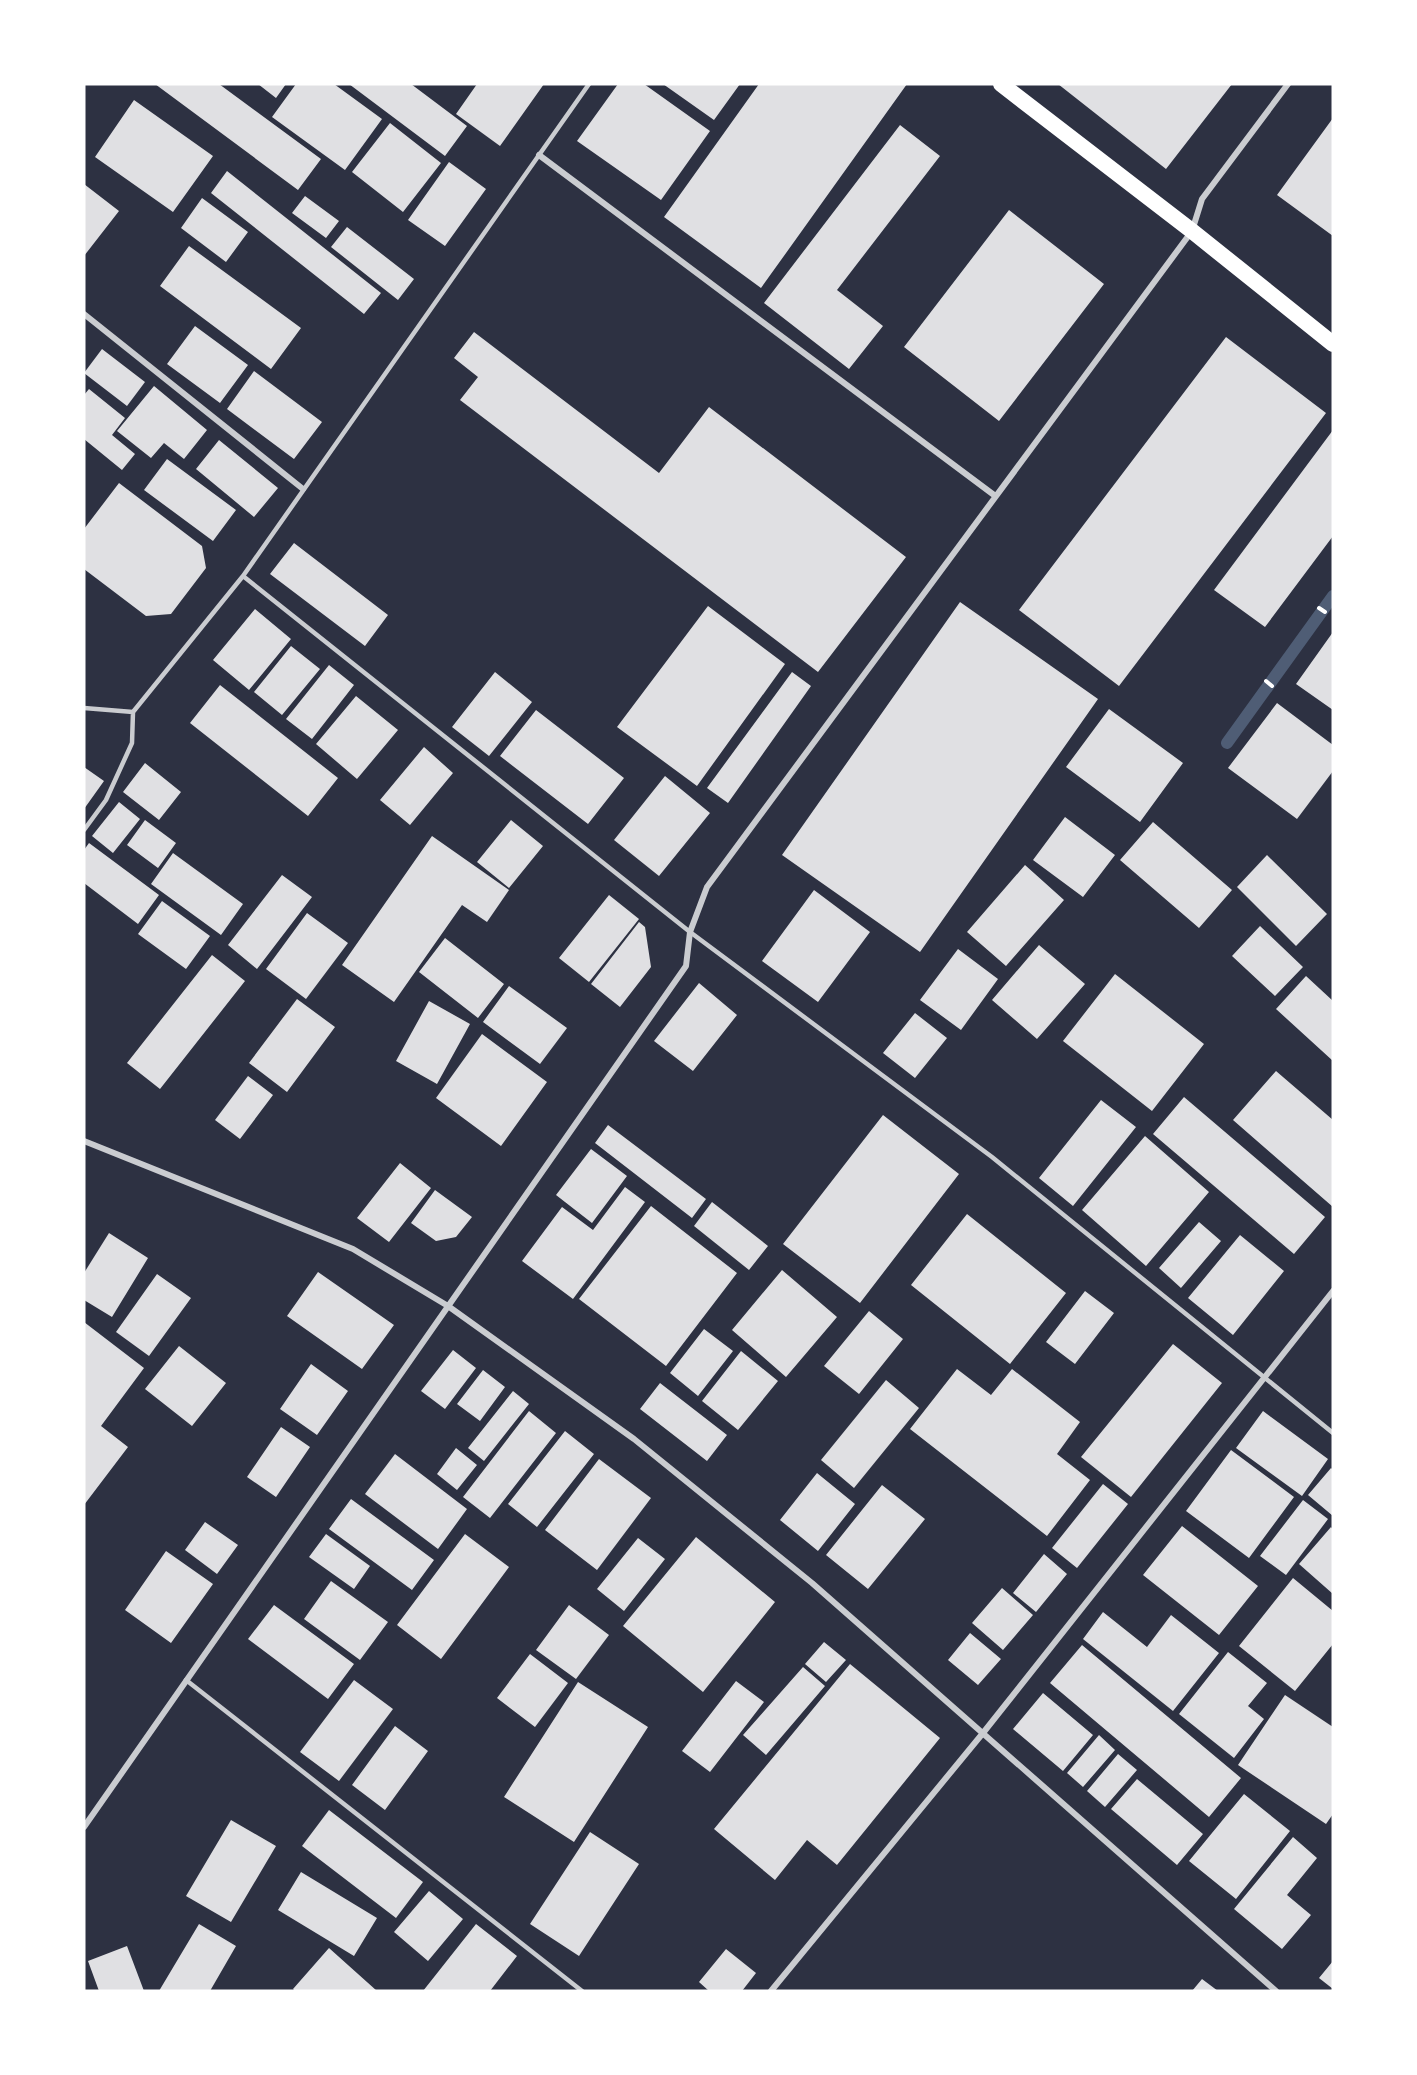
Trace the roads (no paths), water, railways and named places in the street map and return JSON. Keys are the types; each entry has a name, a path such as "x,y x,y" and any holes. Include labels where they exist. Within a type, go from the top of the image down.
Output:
{"highway":[{"path":"1000,84 1192,231 1333,344"}],"street":[{"path":"84,1827 686,966 690,932 706,887 994,495 1192,231 1202,199 1288,84"},
{"path":"539,155 994,495"},
{"path":"84,314 303,489"},
{"path":"84,1141 353,1249 448,1306 634,1439 812,1583 1276,1991"},
{"path":"771,1991 983,1733 1333,1291"}],"lane":[{"path":"84,830 106,800 132,743 134,712 243,576 589,84"},
{"path":"243,576 690,932 992,1157 1333,1433"},
{"path":"84,708 134,712"},
{"path":"186,1680 582,1991"}],"waterway":[{"path":"1227,743 1333,596"}]}
